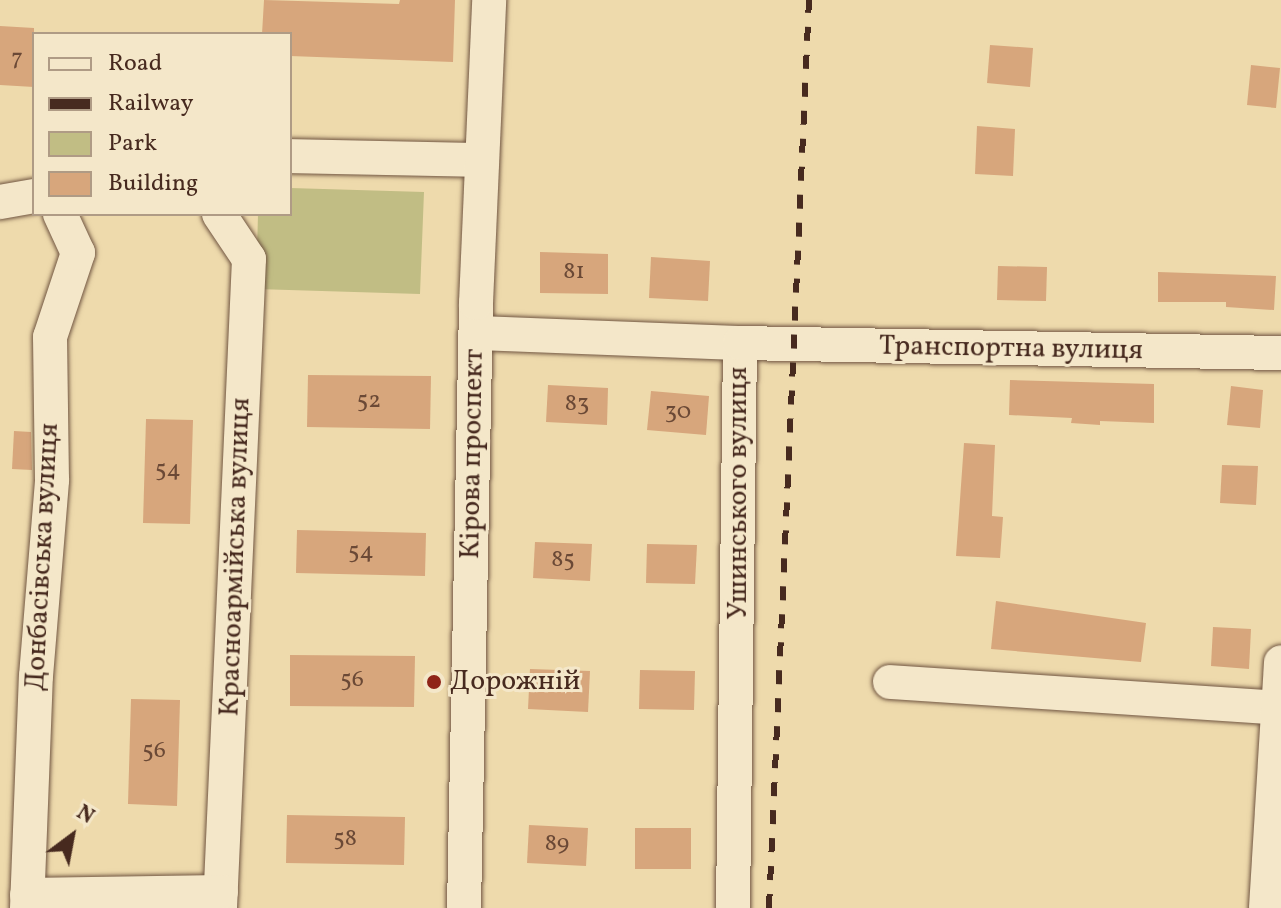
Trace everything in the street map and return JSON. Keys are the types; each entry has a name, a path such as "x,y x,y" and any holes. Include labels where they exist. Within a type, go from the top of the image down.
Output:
{"street":[{"name":"Кірова проспект","path":"464,908 476,333 489,0"},
{"path":"292,156 482,160"},
{"path":"0,202 32,196"},
{"name":"Донбасівська вулиця","path":"27,901 36,676 52,480 50,337 78,253 61,216"},
{"name":"Красноармійська вулиця","path":"220,216 249,259 220,900"},
{"name":"Ушинського вулиця","path":"476,333 740,343 733,908"},
{"name":"Транспортна вулиця","path":"740,343 1281,353"},
{"path":"1266,908 1281,662"},
{"path":"890,682 1278,708"},
{"path":"27,901 220,900"}],"green space":[{"path":"292,188 424,192 420,294 256,289 258,216 292,216"}],"building":[{"path":"264,0 399,4 400,0 455,0 453,62 292,56 292,32 262,32"},
{"path":"0,26 34,28 32,87 0,85"},
{"path":"990,45 1033,48 1030,87 987,83"},
{"path":"1251,65 1280,68 1276,108 1247,105"},
{"path":"977,126 1015,129 1013,176 975,174"},
{"path":"540,252 608,254 608,294 540,293"},
{"path":"651,257 710,261 708,301 649,298"},
{"path":"998,266 1047,267 1046,301 997,300"},
{"path":"1158,272 1276,276 1274,310 1226,307 1226,302 1158,302"},
{"path":"308,375 431,376 430,429 307,427"},
{"path":"1010,380 1154,384 1154,423 1100,421 1100,425 1071,423 1072,418 1009,415"},
{"path":"548,385 608,388 607,425 546,422"},
{"path":"1231,386 1263,390 1260,428 1227,425"},
{"path":"651,391 709,396 706,435 647,430"},
{"path":"146,419 193,420 190,524 143,523"},
{"path":"14,431 31,432 32,470 12,469"},
{"path":"964,443 995,445 992,516 1003,517 1000,558 956,556"},
{"path":"1222,465 1258,466 1256,505 1220,503"},
{"path":"297,530 426,533 425,576 296,573"},
{"path":"535,542 592,544 590,581 533,578"},
{"path":"647,544 697,545 695,584 646,583"},
{"path":"996,601 1146,623 1141,662 991,649"},
{"path":"1213,627 1251,629 1249,669 1211,666"},
{"path":"290,655 415,656 414,707 290,706"},
{"path":"530,669 590,671 588,712 528,709"},
{"path":"640,670 695,671 694,710 639,709"},
{"path":"131,699 180,700 177,806 128,804"},
{"path":"287,815 405,817 404,865 286,863"},
{"path":"529,825 588,828 586,866 527,863"},
{"path":"635,828 691,828 691,869 635,869"}],"railway":[{"path":"769,908 809,0"}],"place":[{"name":"Дорожній","path":"434,682"}]}
